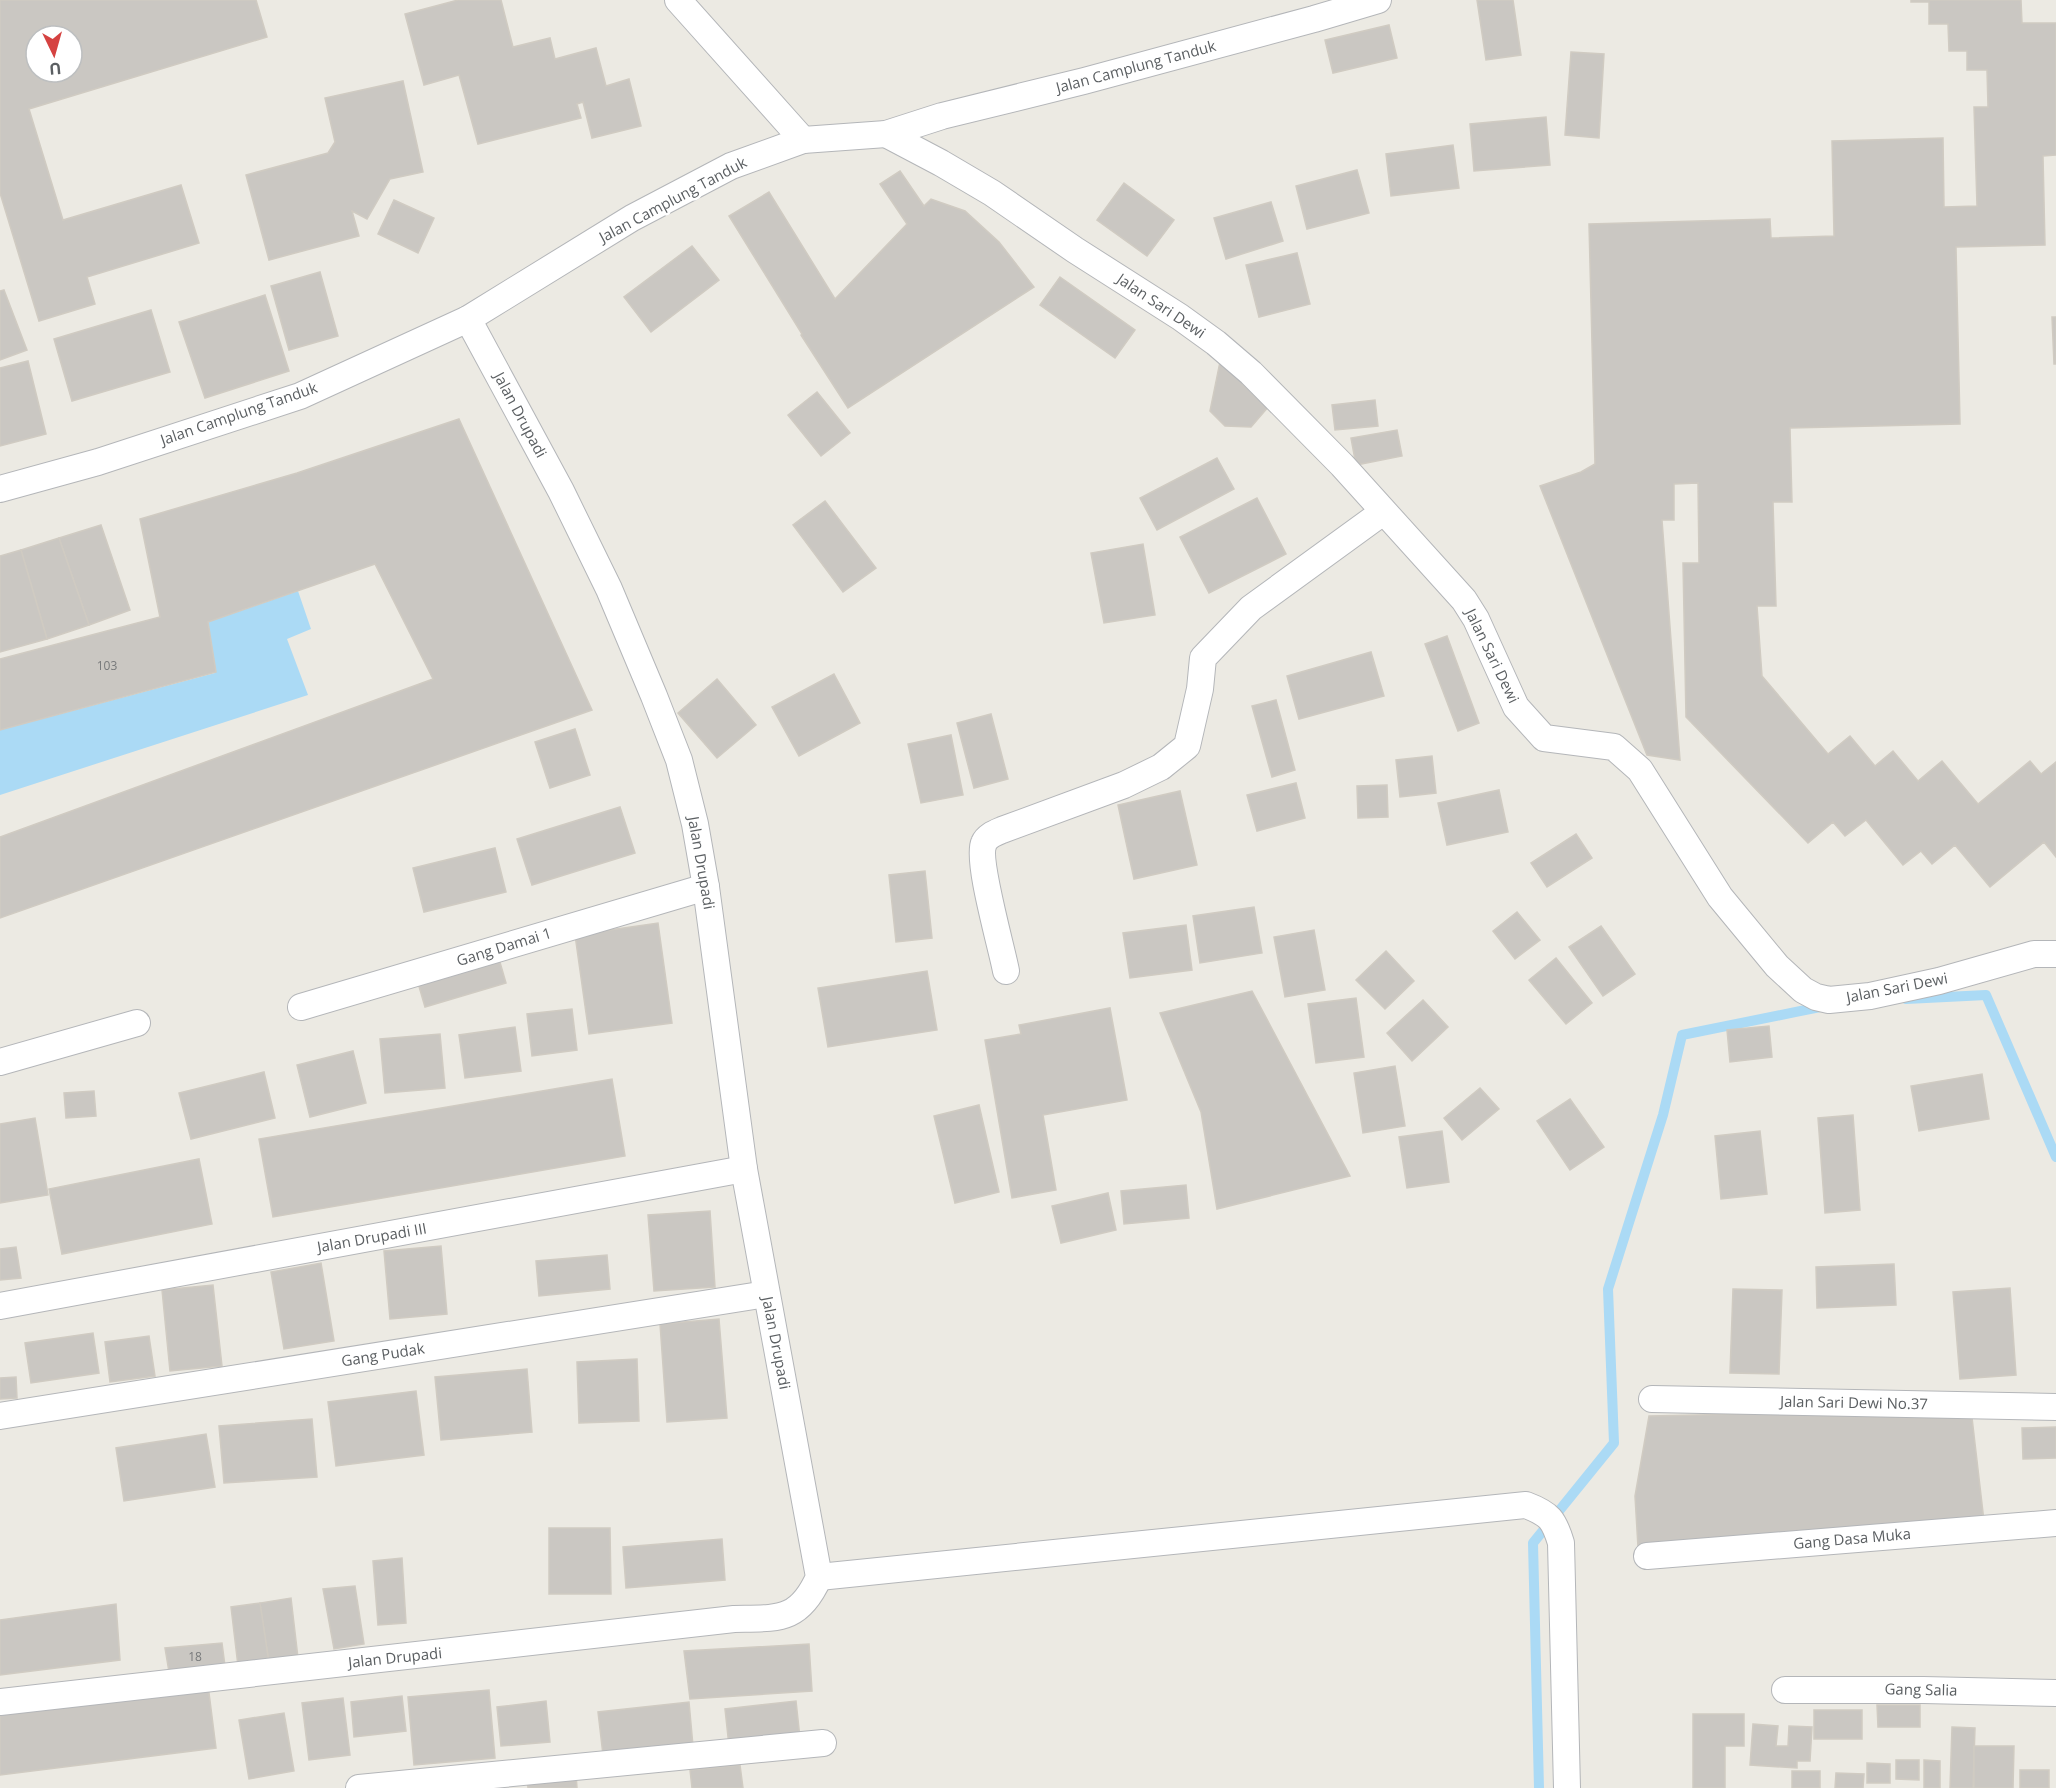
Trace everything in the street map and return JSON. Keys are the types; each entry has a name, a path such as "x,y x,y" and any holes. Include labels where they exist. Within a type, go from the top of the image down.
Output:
{"street":[{"path":"678,0 803,140"},
{"name":"Jalan Camplung Tanduk","path":"0,489 98,462 300,396 468,319 632,218 731,166 803,140 886,134 942,116 1095,78 1378,0"},
{"name":"Jalan Sari Dewi","path":"886,134 992,193 1180,317 1216,343 1251,373 1342,465 1464,600 1476,619 1516,707 1544,738 1614,747 1640,770 1720,897 1777,966 1803,990 1816,998 1829,1000 1870,996 1939,981 2034,954 2056,954"},
{"name":"Jalan Drupadi","path":"0,1702 722,1621 770,1618 798,1609 808,1599 819,1577 744,1169 706,887 695,824 679,760 609,590 561,491 468,319"},
{"path":"1006,970 984,873 982,846 985,841 1002,830 1125,785 1161,767 1187,746 1200,689 1203,658 1251,608 1383,512"},
{"name":"Gang Damai 1","path":"301,1007 706,887"},
{"path":"0,1062 137,1023"},
{"name":"Jalan Drupadi III","path":"0,1306 744,1169"},
{"name":"Gang Pudak","path":"0,1416 766,1294"},
{"name":"Jalan Sari Dewi No.37","path":"1652,1399 2056,1407"},
{"path":"819,1577 1527,1505 1548,1515 1555,1525 1561,1543 1567,1788"},
{"name":"Gang Dasa Muka","path":"1647,1556 2056,1523"},
{"name":"Gang Salia","path":"1785,1690 2056,1693"},
{"path":"359,1788 823,1743"}],"water":[{"path":"298,591 311,629 287,639 308,695 0,795 0,730 215,673 208,622"}],"building":[{"path":"0,0 256,0 267,37 29,109 63,220 181,185 199,243 87,277 95,304 39,321 0,193"},
{"path":"458,0 501,0 513,47 550,38 555,59 596,48 606,86 629,79 641,126 592,138 583,102 577,104 581,118 478,144 459,75 424,85 405,14"},
{"path":"1477,0 1513,0 1521,55 1486,60"},
{"path":"1911,0 2021,0 2022,23 2056,23 2056,155 2043,156 2045,245 1956,247 1960,424 1790,428 1792,502 1773,502 1776,606 1757,606 1762,676 1828,754 1850,736 1875,766 1893,751 1918,781 1942,761 1978,804 2030,761 2041,774 2056,762 2056,857 2044,842 1990,887 1955,845 1932,864 1921,851 1903,865 1866,820 1845,836 1833,822 1808,843 1686,717 1683,563 1699,563 1698,483 1674,484 1674,520 1662,520 1680,760 1647,755 1540,486 1581,472 1595,464 1589,224 1770,219 1771,238 1834,236 1832,141 1943,138 1944,207 1977,206 1974,107 1988,107 1987,70 1967,70 1967,51 1949,51 1948,24 1929,24 1929,2 1911,2"},
{"path":"1389,25 1397,58 1333,73 1325,40"},
{"path":"1571,52 1604,54 1599,138 1565,135"},
{"path":"403,81 423,172 390,179 367,219 352,211 359,236 269,260 246,175 328,153 335,142 325,98"},
{"path":"1546,117 1550,165 1474,171 1470,124"},
{"path":"1453,145 1459,188 1391,196 1386,154"},
{"path":"1357,170 1369,213 1307,229 1296,186"},
{"path":"900,171 924,206 931,199 965,211 999,242 1034,287 848,408 729,216 769,192 835,299 907,224 880,184"},
{"path":"1124,183 1174,220 1147,256 1097,220"},
{"path":"394,200 434,218 418,253 378,234"},
{"path":"1271,202 1283,241 1226,259 1214,218"},
{"path":"692,246 719,280 651,332 624,297"},
{"path":"1297,253 1310,304 1259,317 1246,265"},
{"path":"320,272 338,336 289,350 271,286"},
{"path":"1060,277 1135,330 1115,358 1040,305"},
{"path":"4,290 27,350 0,360 0,291"},
{"path":"265,295 289,371 205,398 179,322"},
{"path":"151,310 170,372 72,401 54,339"},
{"path":"2052,317 2056,317 2056,364 2054,364"},
{"path":"1221,357 1269,406 1251,427 1225,426 1210,411"},
{"path":"28,361 46,434 0,446 0,368"},
{"path":"817,392 850,433 821,456 788,415"},
{"path":"1375,400 1378,426 1335,430 1332,405"},
{"path":"459,419 592,710 0,918 0,837 433,679 375,564 208,622 216,672 0,730 0,659 160,617 140,519 297,473"},
{"path":"1397,430 1402,456 1356,465 1351,438"},
{"path":"1217,458 1234,489 1157,530 1140,498"},
{"path":"1257,498 1286,554 1209,593 1180,537"},
{"path":"825,501 876,568 843,592 793,525"},
{"path":"101,525 130,610 89,625 59,538"},
{"path":"59,538 89,625 47,639 21,550"},
{"path":"1143,544 1155,615 1104,623 1091,553"},
{"path":"21,550 47,639 0,652 0,556"},
{"path":"1447,636 1479,723 1458,731 1425,644"},
{"path":"1371,652 1384,696 1299,719 1287,676"},
{"path":"834,674 860,723 799,756 772,707"},
{"path":"717,679 756,725 717,758 678,713"},
{"path":"1276,700 1295,770 1272,777 1252,706"},
{"path":"991,714 1008,779 974,788 957,723"},
{"path":"575,729 590,775 550,788 535,742"},
{"path":"951,735 963,795 921,803 908,744"},
{"path":"1432,756 1436,793 1400,797 1396,760"},
{"path":"1296,783 1305,818 1257,831 1247,795"},
{"path":"1387,785 1388,817 1358,818 1357,786"},
{"path":"1499,790 1508,832 1447,845 1438,803"},
{"path":"1180,791 1197,865 1134,879 1118,805"},
{"path":"620,807 635,853 532,885 517,839"},
{"path":"1576,834 1592,858 1547,887 1531,863"},
{"path":"495,848 506,892 424,912 413,868"},
{"path":"925,871 932,938 896,942 889,875"},
{"path":"1254,907 1262,953 1200,963 1193,916"},
{"path":"1517,912 1540,940 1515,959 1493,931"},
{"path":"658,923 672,1023 589,1034 575,935"},
{"path":"1186,925 1192,970 1130,978 1123,933"},
{"path":"1601,926 1635,974 1603,996 1569,947"},
{"path":"1314,930 1325,990 1285,997 1274,937"},
{"path":"1386,951 1414,981 1385,1009 1356,980"},
{"path":"497,952 506,983 425,1007 416,976"},
{"path":"1556,958 1592,1003 1566,1024 1529,980"},
{"path":"927,971 937,1030 828,1047 818,988"},
{"path":"1252,991 1350,1176 1217,1209 1201,1112 1160,1013"},
{"path":"1356,998 1364,1057 1316,1063 1308,1004"},
{"path":"1423,1000 1448,1027 1412,1061 1387,1033"},
{"path":"1110,1008 1127,1100 1043,1115 1056,1190 1012,1198 985,1040 1021,1034 1019,1025"},
{"path":"572,1009 577,1050 532,1056 527,1014"},
{"path":"1769,1026 1772,1057 1730,1062 1727,1030"},
{"path":"515,1027 521,1071 465,1078 459,1035"},
{"path":"440,1034 445,1088 385,1093 380,1039"},
{"path":"353,1051 366,1103 310,1117 297,1065"},
{"path":"1395,1066 1405,1126 1363,1133 1354,1073"},
{"path":"264,1072 275,1118 191,1139 179,1093"},
{"path":"1982,1074 1989,1119 1919,1131 1911,1086"},
{"path":"612,1079 625,1156 273,1217 259,1139"},
{"path":"1480,1088 1499,1109 1462,1140 1444,1118"},
{"path":"94,1091 96,1116 66,1118 64,1093"},
{"path":"1570,1099 1604,1147 1570,1170 1537,1121"},
{"path":"979,1105 999,1192 955,1203 934,1116"},
{"path":"1853,1115 1860,1210 1825,1213 1818,1118"},
{"path":"35,1118 48,1195 0,1203 0,1124"},
{"path":"1442,1131 1449,1182 1407,1188 1399,1137"},
{"path":"1760,1131 1767,1194 1721,1199 1715,1136"},
{"path":"199,1159 212,1224 62,1254 49,1189"},
{"path":"1186,1185 1189,1218 1124,1224 1121,1191"},
{"path":"1108,1193 1116,1230 1061,1243 1052,1206"},
{"path":"710,1211 715,1287 654,1291 648,1215"},
{"path":"441,1246 447,1314 390,1319 384,1251"},
{"path":"16,1247 21,1278 0,1280 0,1249"},
{"path":"607,1255 610,1289 539,1296 536,1261"},
{"path":"321,1263 334,1341 284,1349 271,1272"},
{"path":"1894,1264 1896,1305 1817,1308 1816,1267"},
{"path":"213,1285 222,1366 170,1371 162,1290"},
{"path":"2010,1288 2016,1375 1960,1379 1953,1292"},
{"path":"1733,1289 1782,1290 1779,1374 1730,1373"},
{"path":"719,1319 727,1418 667,1422 660,1324"},
{"path":"93,1333 99,1373 31,1383 25,1343"},
{"path":"149,1336 155,1376 110,1382 105,1342"},
{"path":"637,1359 639,1421 579,1423 577,1362"},
{"path":"527,1369 532,1432 441,1440 435,1377"},
{"path":"16,1377 17,1398 0,1399 0,1378"},
{"path":"416,1391 424,1455 336,1466 328,1402"},
{"path":"1971,1409 1984,1521 1638,1547 1635,1496 1649,1416"},
{"path":"312,1419 317,1477 224,1483 219,1426"},
{"path":"2056,1427 2056,1458 2023,1459 2022,1428"},
{"path":"206,1434 215,1487 124,1501 116,1448"},
{"path":"549,1528 610,1528 611,1594 549,1594"},
{"path":"722,1539 725,1580 626,1588 623,1547"},
{"path":"402,1558 406,1623 378,1625 373,1561"},
{"path":"355,1586 364,1644 334,1649 323,1589"},
{"path":"291,1598 298,1658 269,1663 260,1603"},
{"path":"260,1603 269,1663 238,1666 231,1607"},
{"path":"116,1604 120,1660 0,1675 0,1620"},
{"path":"222,1643 225,1666 169,1672 165,1648"},
{"path":"809,1644 812,1691 690,1699 684,1651"},
{"path":"208,1685 216,1748 0,1775 0,1710"},
{"path":"489,1690 495,1758 414,1765 408,1697"},
{"path":"402,1696 406,1731 354,1737 351,1702"},
{"path":"343,1698 350,1755 309,1760 302,1703"},
{"path":"546,1701 550,1742 501,1746 497,1707"},
{"path":"796,1701 800,1738 729,1746 725,1709"},
{"path":"689,1702 693,1746 603,1755 598,1712"},
{"path":"1877,1705 1920,1705 1920,1727 1878,1727"},
{"path":"1814,1710 1862,1710 1862,1739 1814,1739"},
{"path":"284,1713 294,1771 249,1779 239,1720"},
{"path":"1693,1714 1744,1714 1744,1746 1725,1746 1725,1788 1693,1788"},
{"path":"1753,1724 1778,1726 1776,1746 1788,1746 1789,1726 1812,1727 1810,1761 1797,1761 1797,1768 1750,1765"},
{"path":"1952,1727 1975,1728 1973,1788 1950,1788"},
{"path":"1974,1746 2014,1746 2013,1788 1974,1788"},
{"path":"1896,1760 1919,1760 1919,1780 1896,1779"},
{"path":"1924,1760 1940,1761 1940,1788 1924,1788"},
{"path":"1867,1763 1890,1764 1890,1783 1867,1783"},
{"path":"740,1765 743,1788 692,1788 690,1770"},
{"path":"2020,1770 2049,1770 2049,1788 2020,1788"},
{"path":"1792,1771 1820,1771 1820,1788 1792,1788"},
{"path":"1836,1773 1864,1774 1863,1788 1835,1788"},
{"path":"576,1774 577,1788 528,1788 527,1778"}],"waterway":[{"path":"1906,999 1986,995 2056,1157"},
{"path":"1539,1788 1533,1543 1614,1443 1608,1289 1663,1115 1682,1035 1825,1006"}]}
